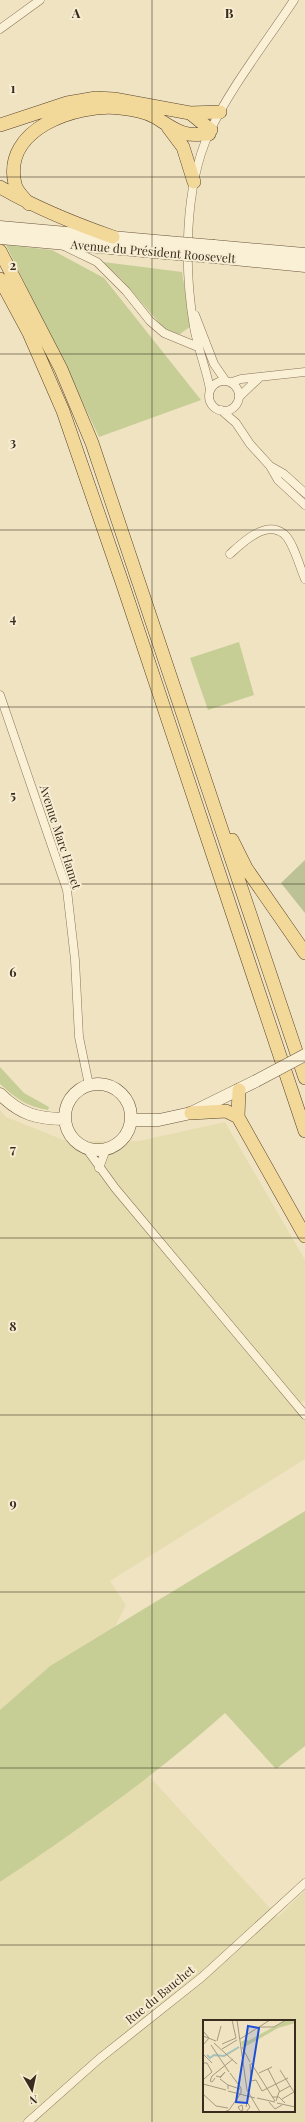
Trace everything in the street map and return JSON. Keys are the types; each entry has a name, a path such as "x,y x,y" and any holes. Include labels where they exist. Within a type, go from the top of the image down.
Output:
{"main road":[{"path":"0,125 67,103 96,98 114,99 190,113 220,112"},
{"path":"29,204 15,186 13,165 24,142 34,131 56,118 89,108 118,108 142,112 186,134 210,132"},
{"path":"190,113 210,132"},
{"path":"162,122 172,130 183,147 194,182"},
{"path":"0,187 29,204 66,221 112,237"},
{"name":"Avenue du Président Roosevelt","path":"0,227 57,243 167,247 214,252 305,266"},
{"name":"Avenue du Président Roosevelt","path":"0,238 28,235 112,237 167,247"},
{"path":"0,251 61,369 92,443 305,1078"},
{"name":"Avenue du Président Roosevelt","path":"214,252 305,254"},
{"path":"0,279 29,333 63,411 123,585 305,1131"},
{"path":"216,812 246,868 305,952"},
{"path":"191,1113 239,1090 305,1055"},
{"path":"100,1084 110,1086 119,1092 126,1100 130,1110 131,1120 123,1138 115,1145 106,1149 86,1148 72,1136 65,1119 69,1102 77,1092 89,1085 100,1084"},
{"path":"239,1090 238,1117 305,1236"},
{"path":"0,1094 22,1112 42,1119 65,1119"},
{"path":"131,1120 159,1120 191,1113 226,1111 238,1117"}],"street":[{"path":"0,29 40,0"},
{"path":"294,0 220,112 210,132 194,182 187,258 198,347 210,389 209,400 236,423 250,444 270,466 278,480 305,505"},
{"path":"57,243 97,262 126,291 150,321 164,333 198,347"},
{"path":"192,307 214,364 228,381 238,389 236,423"},
{"path":"210,389 216,382 305,372"},
{"path":"221,410 231,409 259,378"},
{"path":"270,466 284,474 305,493"},
{"path":"230,554 251,536 260,532 277,530 285,534 305,579"},
{"name":"Avenue Marc Hamet","path":"0,695 67,890 75,960 79,1037 89,1085"},
{"path":"86,1148 99,1168 305,1415"},
{"path":"99,1168 106,1149"},
{"name":"Rue du Bauchet","path":"28,2122 99,2059 202,1977 305,1883"}],"shaded area":[{"path":"0,1110 6,1117 66,1141 139,1141 225,1122 305,1260 305,1400 295,1407 305,1421 305,1459 110,1581 126,1605 114,1629 50,1666 0,1710"},
{"path":"149,1776 278,1917 305,1890 305,2122 0,2122 0,1882 96,1816"}],"green space":[{"path":"6,245 52,250 104,278 201,400 99,437"},
{"path":"103,262 182,272 191,326 180,334 168,333 122,280"},
{"path":"239,642 254,695 208,710 190,658"},
{"path":"305,860 305,913 281,883"},
{"path":"0,1067 24,1093 49,1107 48,1110 28,1104 17,1098 0,1084"},
{"path":"305,1511 305,1746 276,1769 225,1713 171,1759 116,1802 0,1882 0,1710 50,1666"}]}
